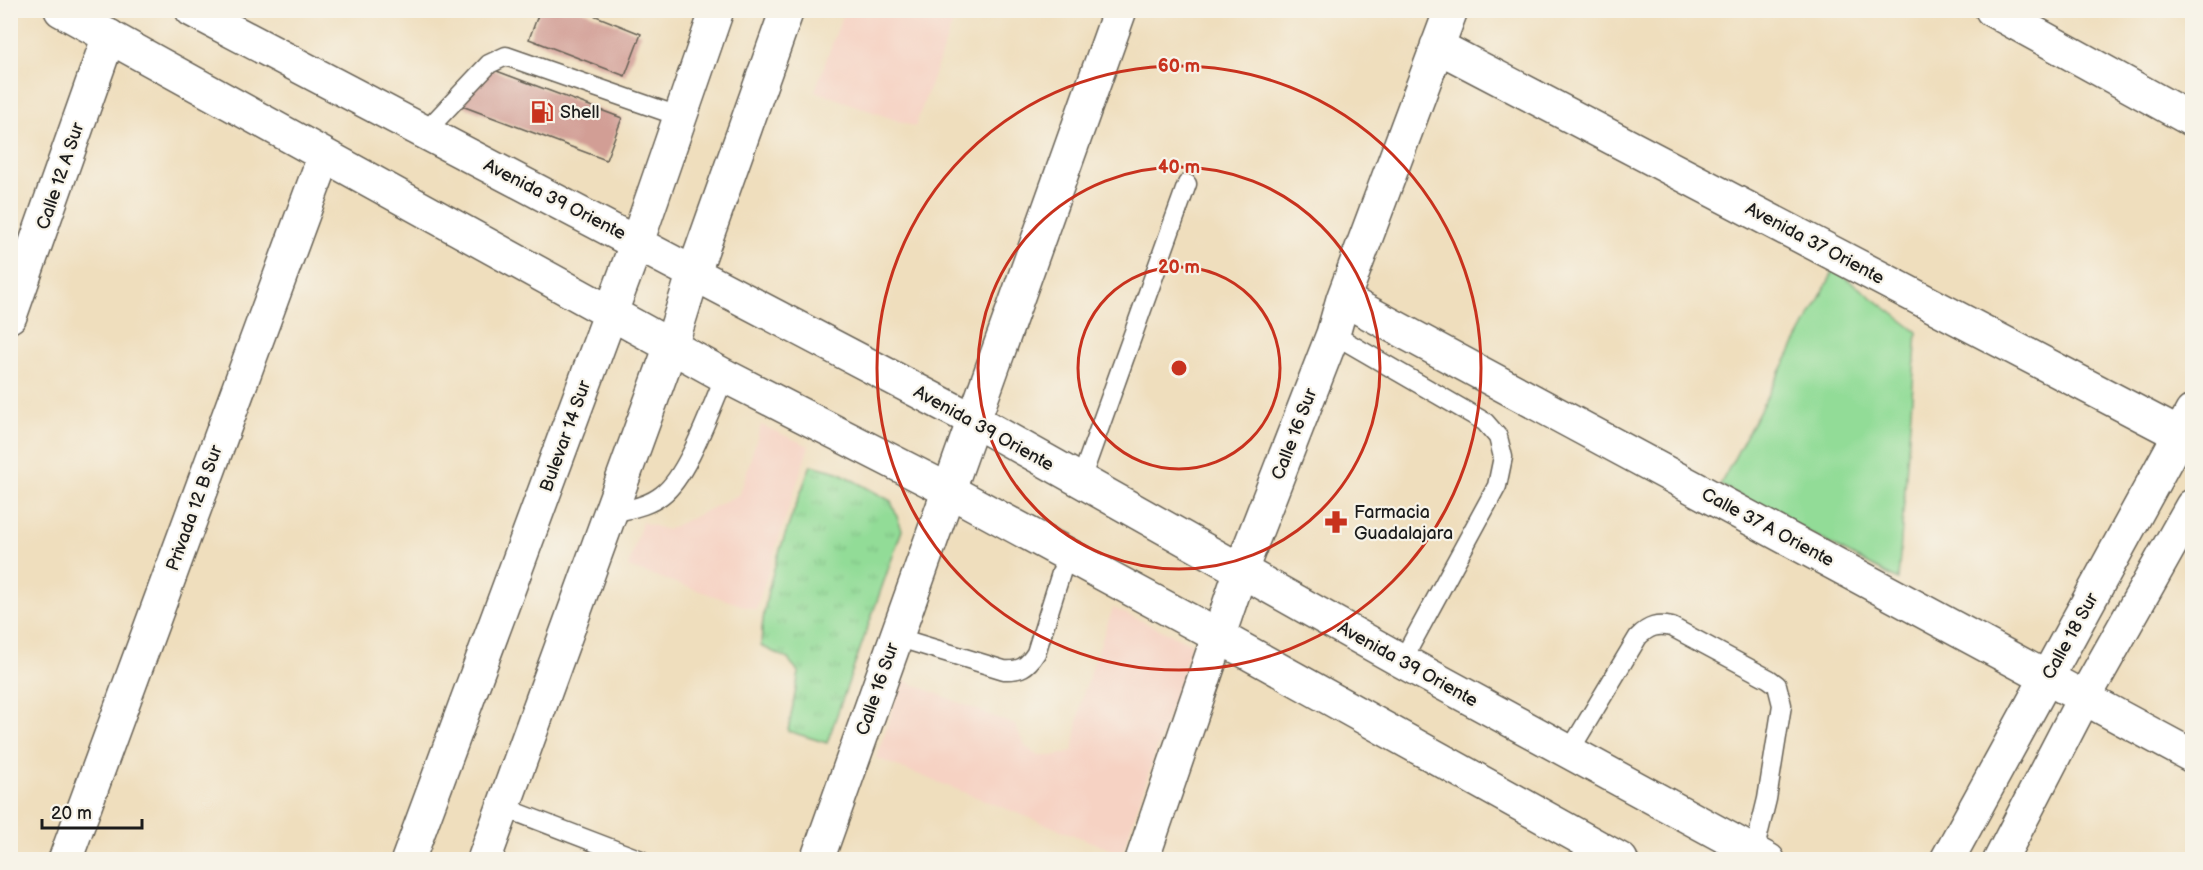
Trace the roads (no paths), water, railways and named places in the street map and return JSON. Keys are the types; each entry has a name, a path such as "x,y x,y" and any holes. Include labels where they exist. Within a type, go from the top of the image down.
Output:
{"street":[{"path":"61,10 725,376 948,490 1218,636 1621,860"},
{"name":"Avenida 39 Oriente","path":"192,10 975,421 1402,661 1761,856"},
{"name":"Bulevar 14 Sur","path":"408,860 637,242 717,10"},
{"path":"484,860 671,346 694,272 787,10"},
{"name":"Calle 16 Sur","path":"817,860 1120,10"},
{"name":"Calle 16 Sur","path":"1142,860 1241,570 1333,334 1343,299 1451,10"},
{"path":"1992,10 2193,120"},
{"name":"Calle 12 A Sur","path":"10,316 109,36"},
{"name":"Avenida 37 Oriente","path":"1437,46 2189,429"},
{"name":"Privada 12 B Sur","path":"65,860 324,157"},
{"name":"Calle 37 A Oriente","path":"1343,299 2193,756"},
{"name":"Calle 18 Sur","path":"1947,860 2189,429"},
{"path":"2000,860 2084,698 2193,506"}],"lane":[{"path":"425,132 489,64 506,56 681,117"},
{"path":"1080,482 1187,184"},
{"path":"1333,334 1485,422 1498,437 1503,457 1493,496 1402,661"},
{"path":"610,514 644,505 663,495 680,477 725,376"},
{"path":"896,637 1004,670 1017,671 1029,664 1036,653 1067,554"},
{"path":"1569,752 1638,637 1647,628 1659,624 1672,627 1769,679 1777,685 1782,705 1767,799 1761,856"},
{"path":"503,807 641,860"}],"place":[{"name":"Shell","path":"542,112"},
{"name":"Farmacia Guadalajara","path":"1336,522"}]}
